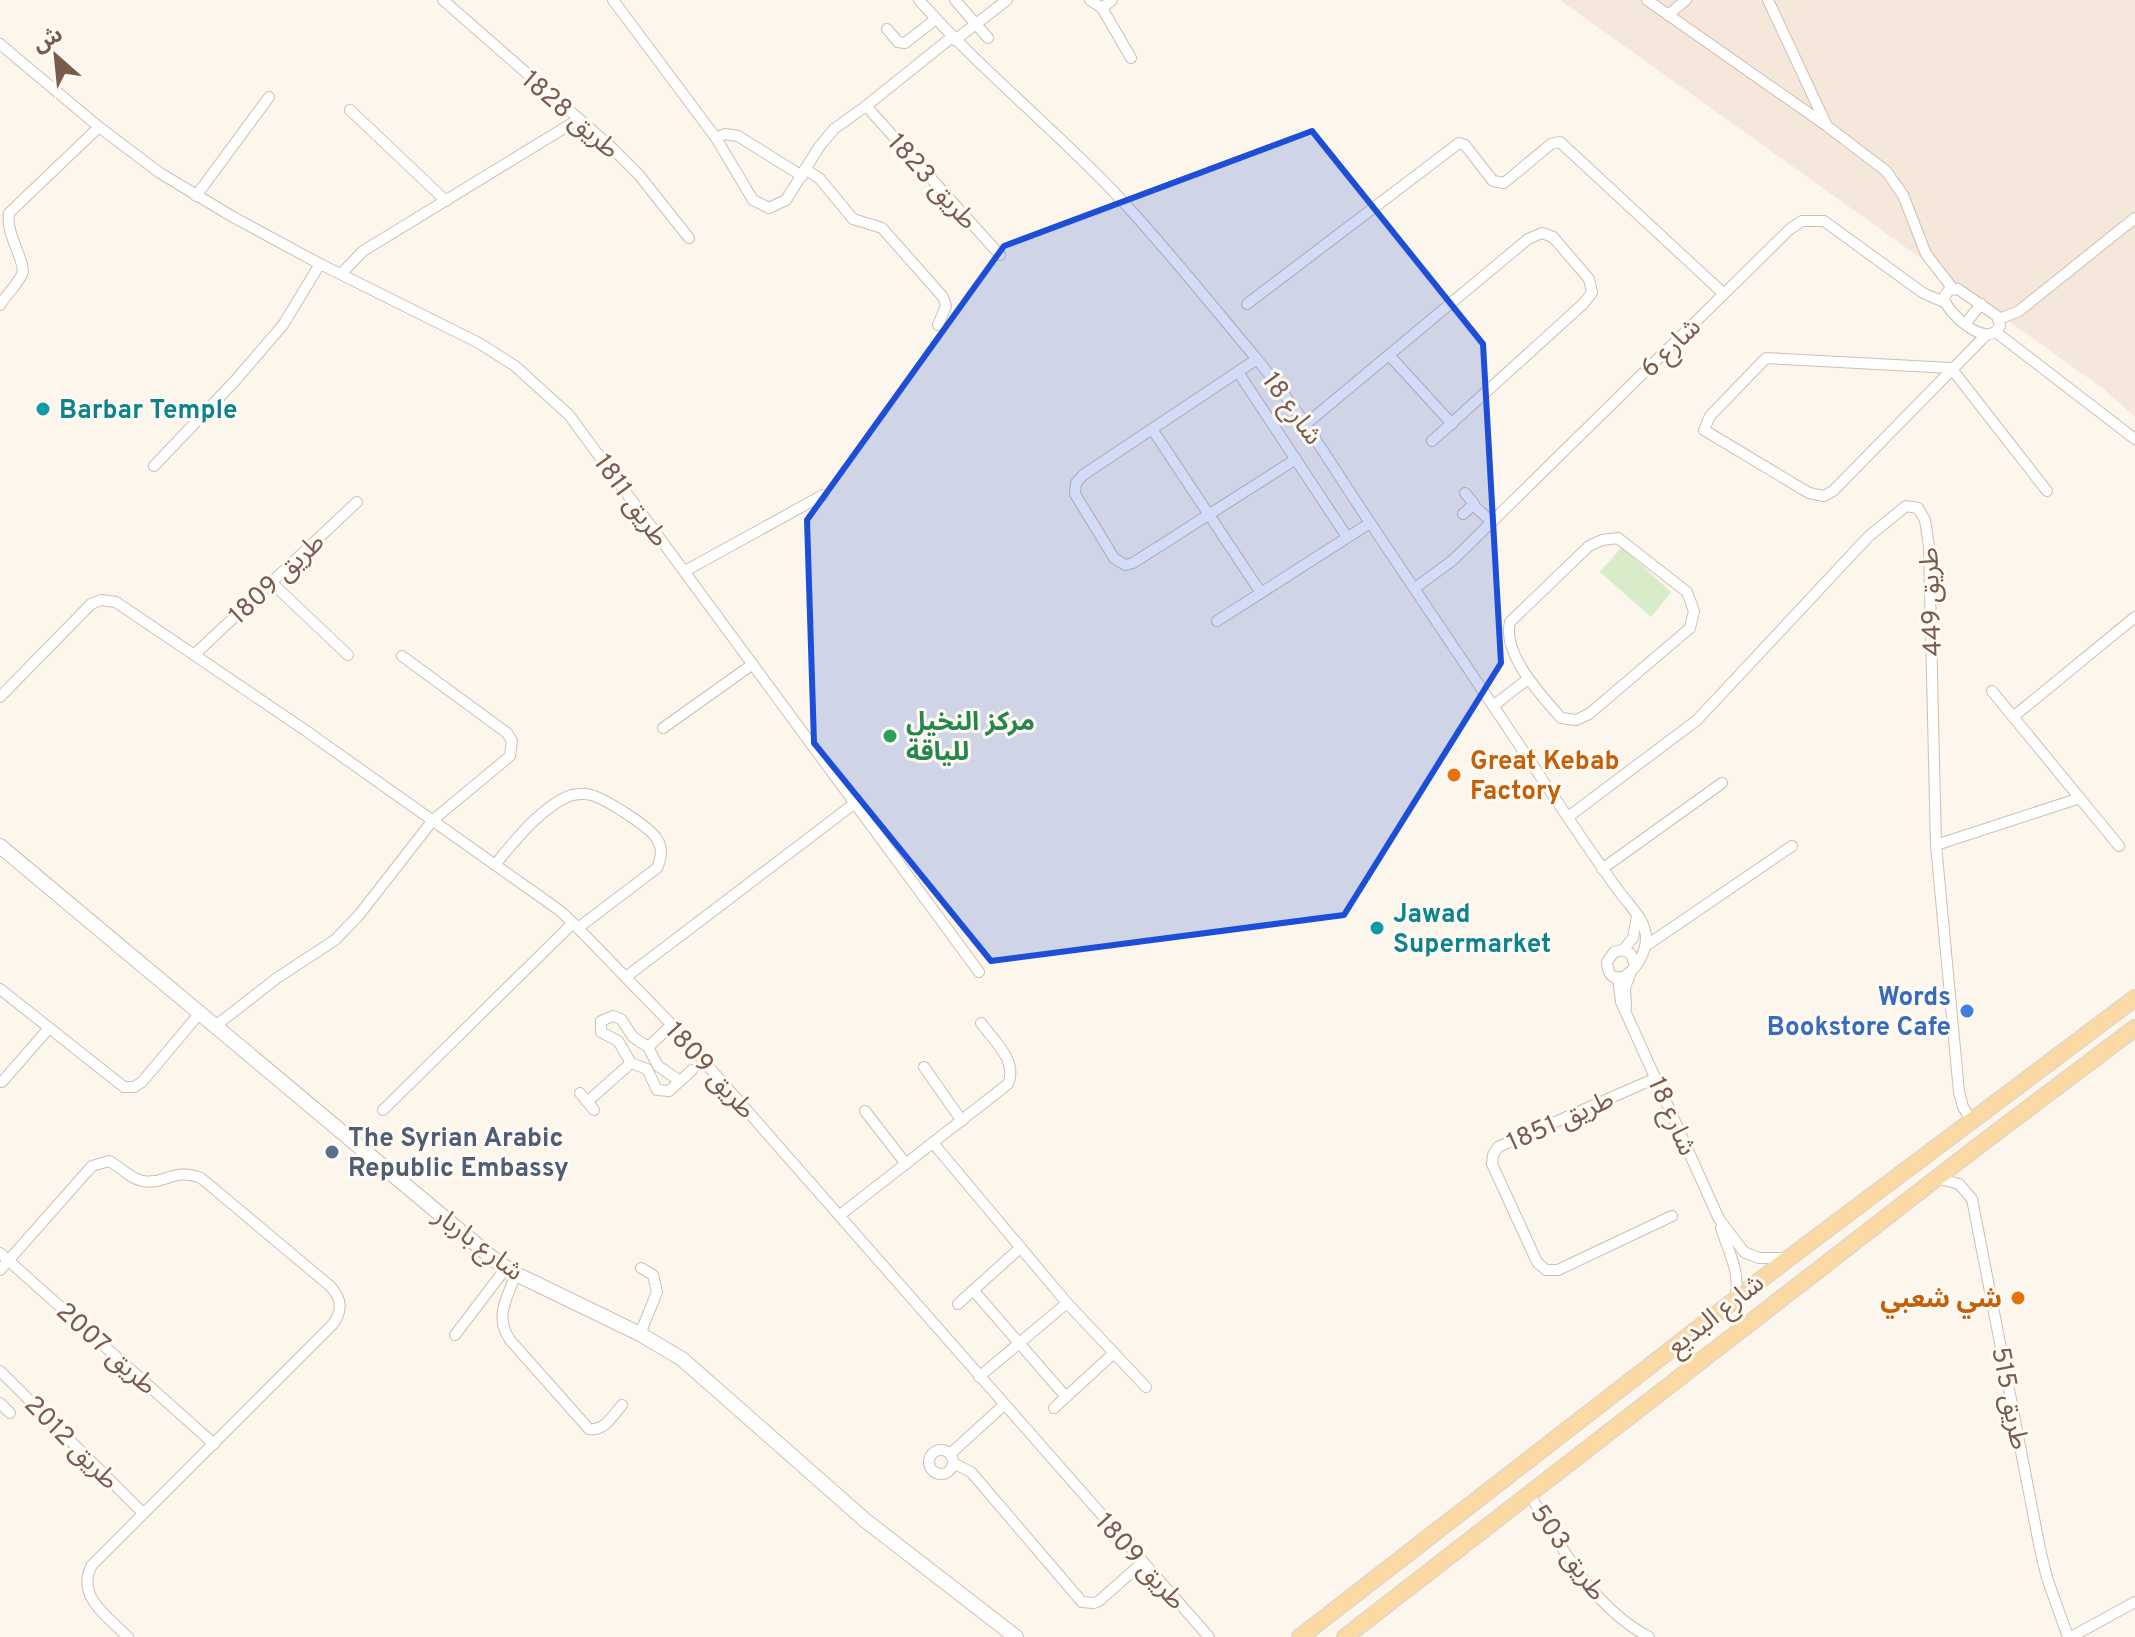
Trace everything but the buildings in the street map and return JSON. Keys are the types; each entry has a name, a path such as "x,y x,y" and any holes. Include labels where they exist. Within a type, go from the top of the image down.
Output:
{"main road":[{"name":"شارع البديع","path":"1300,1637 1735,1299 2135,998"},
{"name":"شارع البديع","path":"1350,1633 2135,1028"},
{"path":"1338,1608 1350,1633"}],"street":[{"name":"طريق 1828","path":"443,0 625,160 689,238"},
{"path":"613,0 716,138 753,200 763,207 781,204 826,137 1007,0"},
{"name":"شارع 18","path":"919,0 953,38 1114,192 1257,359 1306,424 1602,869 1643,925 1647,945 1625,987 1627,1013"},
{"path":"955,0 988,38"},
{"path":"1090,0 1102,8 1131,58"},
{"path":"1102,8 1112,0"},
{"path":"1647,0 1827,126 1892,178 1907,204 1926,254 1953,289"},
{"path":"1668,15 1686,0"},
{"path":"1768,0 1827,126"},
{"path":"887,29 898,42 905,43 936,19"},
{"name":"طريق 1811","path":"0,44 99,127 160,173 320,264 479,343 515,366 569,415 979,972"},
{"path":"196,196 269,97"},
{"name":"طريق 1823","path":"866,106 1000,255"},
{"path":"350,110 446,201"},
{"path":"341,274 363,251 579,119"},
{"path":"0,305 23,272 8,229 9,213 99,127"},
{"path":"716,138 725,134 738,136 803,173 820,179 853,219 882,228 943,297 946,306 938,325"},
{"path":"1247,304 1459,143 1465,145 1493,181 1504,183 1551,144 1560,142 1724,294"},
{"path":"1999,319 2019,311 2135,218"},
{"name":"شارع 6","path":"1415,588 1444,568 1795,224 1816,220 1830,225 1923,293 1944,302 1948,309 1985,336"},
{"path":"1306,424 1528,239 1542,233 1553,237 1589,279 1592,293 1432,441"},
{"path":"154,466 283,325 320,264"},
{"path":"1944,302 1946,294 1953,289 1962,290 1999,319 1997,333"},
{"path":"1966,323 1981,304"},
{"path":"1997,333 1985,336 1951,368 1833,491 1824,496 1809,493 1704,430 1710,416 1766,358 1951,368 2047,491"},
{"path":"1997,333 2135,439"},
{"path":"1390,356 1452,424"},
{"path":"1257,359 1083,475 1076,483 1075,494 1114,558 1121,565 1129,565 1296,459"},
{"path":"1238,372 1347,537"},
{"path":"1152,429 1261,593"},
{"path":"1465,493 1492,522"},
{"path":"685,571 823,495"},
{"name":"طريق 1809","path":"195,654 357,502"},
{"path":"1463,514 1473,505"},
{"name":"طريق 449","path":"1568,817 1697,720 1869,536 1906,506 1918,508 1925,520 1929,546 1936,845 1959,1092 1971,1120"},
{"path":"1217,621 1370,523"},
{"path":"1618,538 1687,592 1694,611 1690,628 1589,714 1576,720 1561,718 1528,679 1510,640 1510,622 1589,546 1618,538"},
{"path":"272,583 348,655"},
{"name":"طريق 1809","path":"0,697 87,608 101,600 111,600 195,654 433,820 575,926 672,1025 1209,1637"},
{"path":"2013,717 2135,617"},
{"path":"214,1027 277,978 342,934 433,820 507,760 512,751 512,741 507,733 402,656"},
{"path":"663,728 753,664"},
{"path":"1493,706 1528,679"},
{"path":"1992,691 2119,846"},
{"path":"1602,869 1722,783"},
{"path":"383,1110 575,926 652,874 660,861 660,845 652,832 599,798 583,794 559,802 528,828 495,865"},
{"path":"1936,845 2080,798"},
{"path":"626,977 855,803"},
{"name":"شارع باربار","path":"0,846 511,1271 669,1350 695,1369 866,1521 1016,1637"},
{"path":"1647,945 1792,846"},
{"path":"1623,950 1634,958 1632,970 1618,977 1610,973 1607,962 1614,952 1623,950 1633,938 1637,916"},
{"name":"شارع 18","path":"1618,977 1618,994 1719,1219 1737,1274 1735,1299"},
{"path":"0,989 120,1085 129,1088 142,1082 199,1014"},
{"path":"680,1081 652,1068 631,1063 620,1044 601,1032 599,1024 603,1019 619,1017 631,1035 648,1047 652,1068 654,1087 659,1092 669,1091 680,1081 692,1070"},
{"path":"840,1215 1004,1088 1012,1073 1010,1063 981,1023"},
{"path":"648,1047 672,1025"},
{"path":"2,1082 49,1028"},
{"path":"620,1044 631,1035"},
{"path":"587,1102 631,1063"},
{"path":"924,1067 962,1121"},
{"name":"طريق 1851","path":"1656,1078 1498,1147 1492,1164 1537,1262 1546,1270 1558,1270 1672,1216"},
{"path":"865,1111 906,1164"},
{"path":"933,1143 1067,1303 1146,1387"},
{"path":"0,1270 4,1257 86,1173 100,1162 109,1161 144,1181 155,1181 177,1173 201,1178 330,1286 339,1298 337,1319 92,1565 86,1581 91,1598 128,1637"},
{"name":"طريق 515","path":"1937,1178 1959,1184 1972,1199 2040,1549 2047,1578 2070,1637"},
{"name":"شارع 18","path":"1719,1219 1744,1252 1759,1258 1789,1258"},
{"path":"958,1304 1020,1248"},
{"name":"طريق 2007","path":"4,1257 214,1444"},
{"path":"640,1334 657,1292 653,1275 641,1268"},
{"path":"455,1335 511,1271"},
{"path":"511,1271 501,1317 510,1340 589,1429 603,1427 622,1405"},
{"path":"973,1290 1066,1397"},
{"path":"979,1377 1067,1303"},
{"path":"1054,1408 1114,1353"},
{"name":"طريق 2012","path":"0,1371 143,1513"},
{"path":"0,1403 10,1413"},
{"path":"1004,1405 952,1458 971,1472 1082,1602 1099,1601 1142,1563"},
{"name":"طريق 503","path":"1529,1493 1591,1591 1628,1626 1649,1637"},
{"path":"2070,1637 2135,1602"}],"highlighted area":[{"path":"1312,131 1483,344 1501,663 1344,915 991,961 814,743 807,520 1004,246"}],"shaded area":[{"path":"1560,0 2135,0 2135,417 2105,390"}],"green space":[{"path":"1622,547 1671,592 1651,617 1600,572"}],"place":[{"name":"Barbar Temple","path":"43,409"},
{"name":"مركز النخيل للياقة","path":"890,736"},
{"name":"Great Kebab Factory","path":"1454,775"},
{"name":"Jawad Supermarket","path":"1377,928"},
{"name":"Words Bookstore Cafe","path":"1967,1011"},
{"name":"The Syrian Arabic Republic Embassy","path":"332,1152"},
{"name":"شي شعبي","path":"2018,1298"}]}
